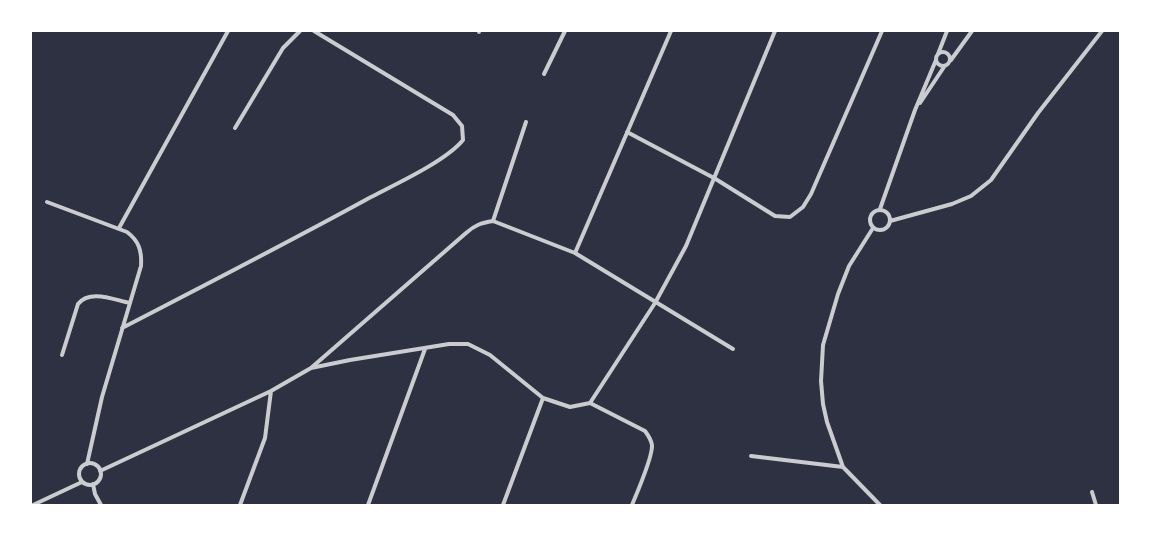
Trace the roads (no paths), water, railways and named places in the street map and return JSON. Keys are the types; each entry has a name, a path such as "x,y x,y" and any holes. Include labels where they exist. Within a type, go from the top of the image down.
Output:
{"street":[{"path":"119,228 228,31"},
{"path":"235,128 283,48 300,31"},
{"path":"122,328 392,186 442,158 457,148 463,140 462,126 453,115 314,31"},
{"path":"544,74 565,31"},
{"path":"575,253 671,31"},
{"path":"590,404 655,303 686,246 775,31"},
{"path":"627,132 714,178 775,216 790,217 797,214 812,194 882,31"},
{"path":"880,210 915,110 947,31"},
{"path":"915,110 944,67 972,31"},
{"path":"890,221 887,213 880,210 872,213 869,221 874,228 882,230 886,228 890,221 952,204 971,196 991,180 1038,113 1102,31"},
{"path":"938,54 946,52 950,60"},
{"path":"936,60 938,65 944,67"},
{"path":"493,221 526,122"},
{"path":"47,202 119,228 134,237 142,255 141,266 102,397 87,464 80,472 82,482"},
{"path":"100,471 271,391 311,368 475,225 493,221 575,253 733,349"},
{"path":"874,228 849,266 823,346 821,364 823,404 832,439 843,467 880,505"},
{"path":"62,355 78,304 82,300 86,297 99,297 130,303"},
{"path":"311,368 350,360 458,344 468,344 490,355 543,398 570,406 590,404 645,430 652,446 632,505"},
{"path":"368,505 425,349"},
{"path":"240,505 266,438 271,391"},
{"path":"503,505 543,398"},
{"path":"751,456 843,467"},
{"path":"33,505 82,482 89,485 94,484 100,478 100,471 97,466 87,464"},
{"path":"94,484 95,494 101,505"},
{"path":"1092,492 1096,505"}]}
